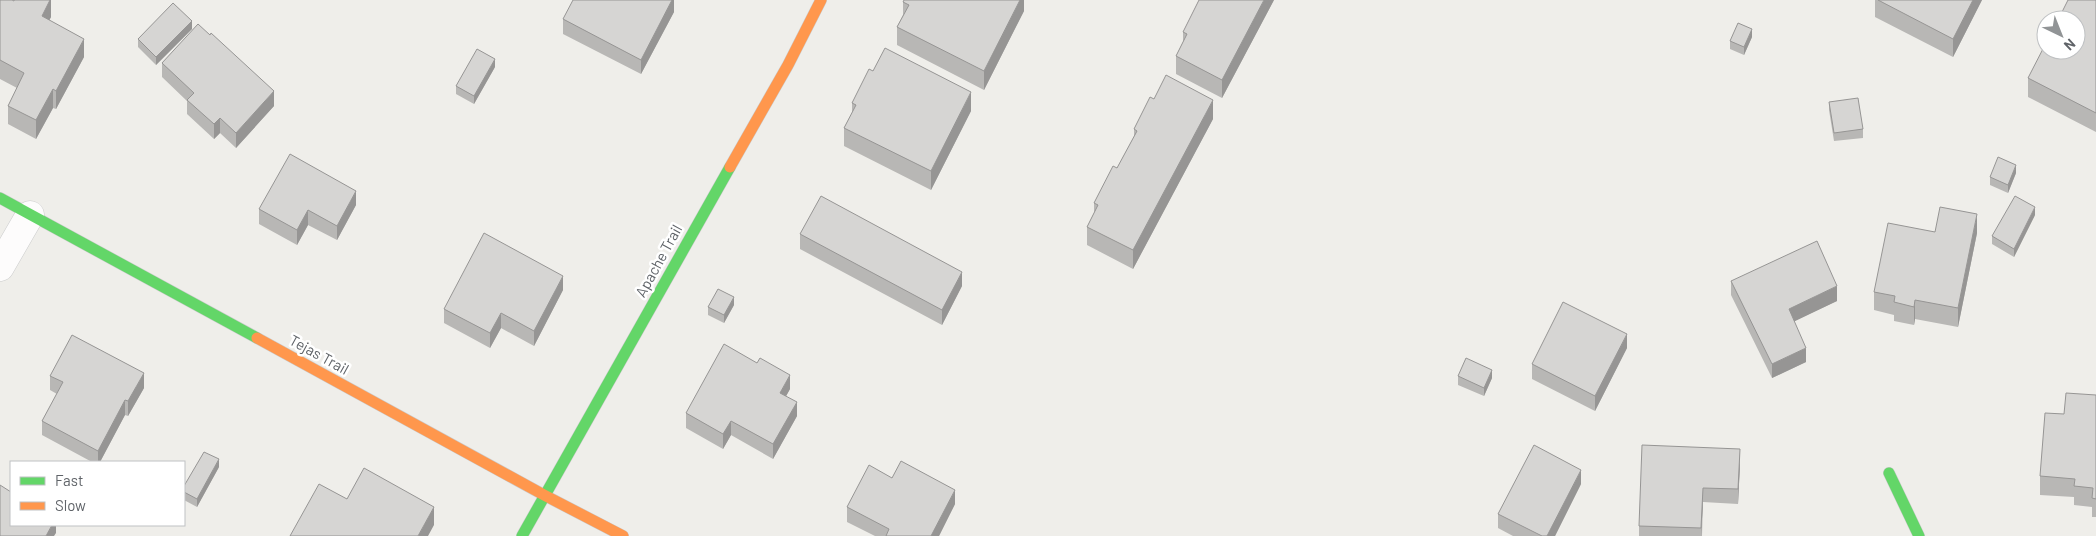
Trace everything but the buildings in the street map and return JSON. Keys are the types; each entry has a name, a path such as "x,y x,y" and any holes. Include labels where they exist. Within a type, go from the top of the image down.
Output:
{"street":[{"name":"Apache Trail","path":"522,536 788,65 820,0"},
{"name":"Tejas Trail","path":"0,198 544,495 624,536"},
{"path":"0,267 30,215"},
{"path":"1889,473 1919,536"}],"traffic: fast":[{"path":"522,536 730,167"},
{"path":"0,198 257,338"},
{"path":"1889,473 1919,536"}],"traffic: slow":[{"path":"730,167 788,65 821,0"},
{"path":"257,338 544,495 623,536"}]}
